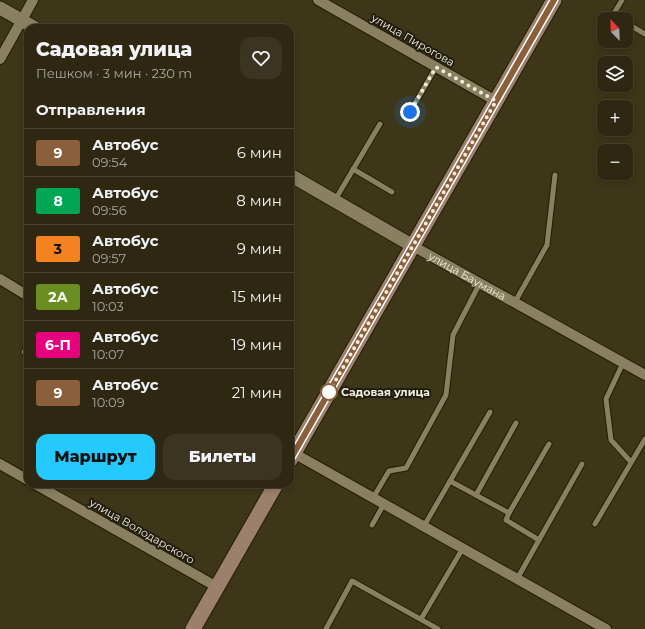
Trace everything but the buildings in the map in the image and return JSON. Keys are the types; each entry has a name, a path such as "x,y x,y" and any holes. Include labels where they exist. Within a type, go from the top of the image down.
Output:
{"main road":[{"path":"294,450 554,0"},
{"path":"193,629 274,488"}],"street":[{"path":"0,59 33,0"},
{"name":"улица Пирогова","path":"318,0 496,101"},
{"path":"0,8 28,24"},
{"name":"улица Баумана","path":"294,177 413,246 645,375"},
{"path":"0,279 24,294"},
{"path":"294,457 424,526 606,629"},
{"path":"0,464 24,478"},
{"name":"улица Володарского","path":"42,488 217,587"}],"lane":[{"path":"615,12 622,0"},
{"path":"633,27 645,34"},
{"path":"410,112 436,67"},
{"path":"335,200 380,124"},
{"path":"353,169 392,192"},
{"path":"514,302 547,245 555,175"},
{"path":"373,498 389,471 406,468 446,395 453,335 480,283"},
{"path":"623,363 606,399 611,440 631,462"},
{"path":"424,526 490,412"},
{"path":"476,495 516,423"},
{"path":"595,524 645,439"},
{"path":"539,540 506,520 549,444"},
{"path":"517,579 582,464"},
{"path":"450,481 509,513"},
{"path":"372,525 384,504"},
{"path":"421,619 463,548"},
{"path":"326,629 352,581 438,629"}],"bus line":[{"name":"9","path":"294,453 554,0"}],"place":[{"name":"Садовая улица","path":"329,392"}],"route":[{"path":"329,392 496,101 436,67 410,112"}]}
